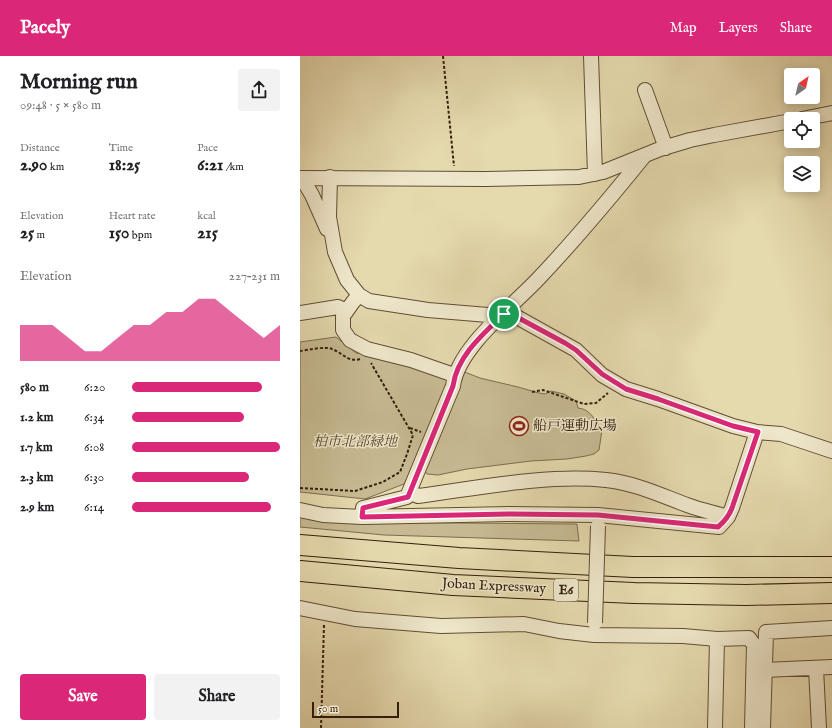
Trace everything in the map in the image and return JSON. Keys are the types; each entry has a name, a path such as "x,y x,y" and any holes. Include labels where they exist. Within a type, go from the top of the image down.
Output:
{"highway":[{"name":"Joban Expressway","path":"300,545 459,558 633,567 832,567"},
{"name":"Joban Expressway","path":"300,571 461,586 738,595 832,593"}],"street":[{"path":"591,56 595,174"},
{"path":"645,90 666,148"},
{"path":"820,115 832,113"},
{"path":"301,178 557,178 595,174 666,148 714,135 784,122"},
{"path":"362,517 363,508 408,497 453,386 454,375 474,343 540,278 645,155"},
{"path":"330,177 329,217 335,252 347,280 359,295 369,301 428,310 504,314 515,316 576,350 602,374 614,383 626,389 733,426 758,432 781,434 832,452"},
{"path":"301,178 312,195 333,242"},
{"path":"359,295 343,316 343,330 350,340 366,349 411,360 454,375"},
{"path":"300,313 338,307 346,311"},
{"path":"300,510 323,515 362,517 509,514 598,521 718,527 728,517 758,432"},
{"path":"410,492 418,496 531,481 566,479 607,480 643,487 689,506 728,517"},
{"path":"595,629 598,521"},
{"path":"300,608 362,619 440,626 524,624 559,631 595,629 717,639 749,638 754,645 752,728"},
{"path":"763,728 766,632 832,628"},
{"path":"715,728 717,639"},
{"path":"764,670 832,667"},
{"path":"816,668 819,728"}],"path":[{"path":"443,56 456,179"},
{"path":"300,351 331,348 346,358 358,360 364,357"},
{"path":"300,488 355,491 383,482 400,472 413,435 381,381 370,359"},
{"path":"532,392 543,390 584,404 590,404 596,403 608,393 614,383"},
{"path":"409,428 417,431"},
{"path":"321,728 325,613"}],"green space":[{"name":"柏市北部緑地","path":"336,337 356,353 447,376 447,382 438,408 414,468 404,484 365,499 300,492 300,342"},
{"name":"船戸運動広場","path":"462,371 480,378 539,393 545,394 551,391 564,394 576,401 578,408 589,413 602,430 599,450 594,454 567,459 531,461 467,469 438,475 427,474 425,471"},
{"path":"300,515 339,522 577,524 579,541 384,535 300,527"}],"place":[{"name":"船戸運動広場","path":"519,426"}],"route":[{"path":"504,314 515,316 565,343 576,350 602,374 614,383 626,389 733,426 758,432 732,508 724,522 718,527 598,515 509,514 362,517 363,508 408,497 453,386 454,375 457,369 474,343 504,314"}]}
